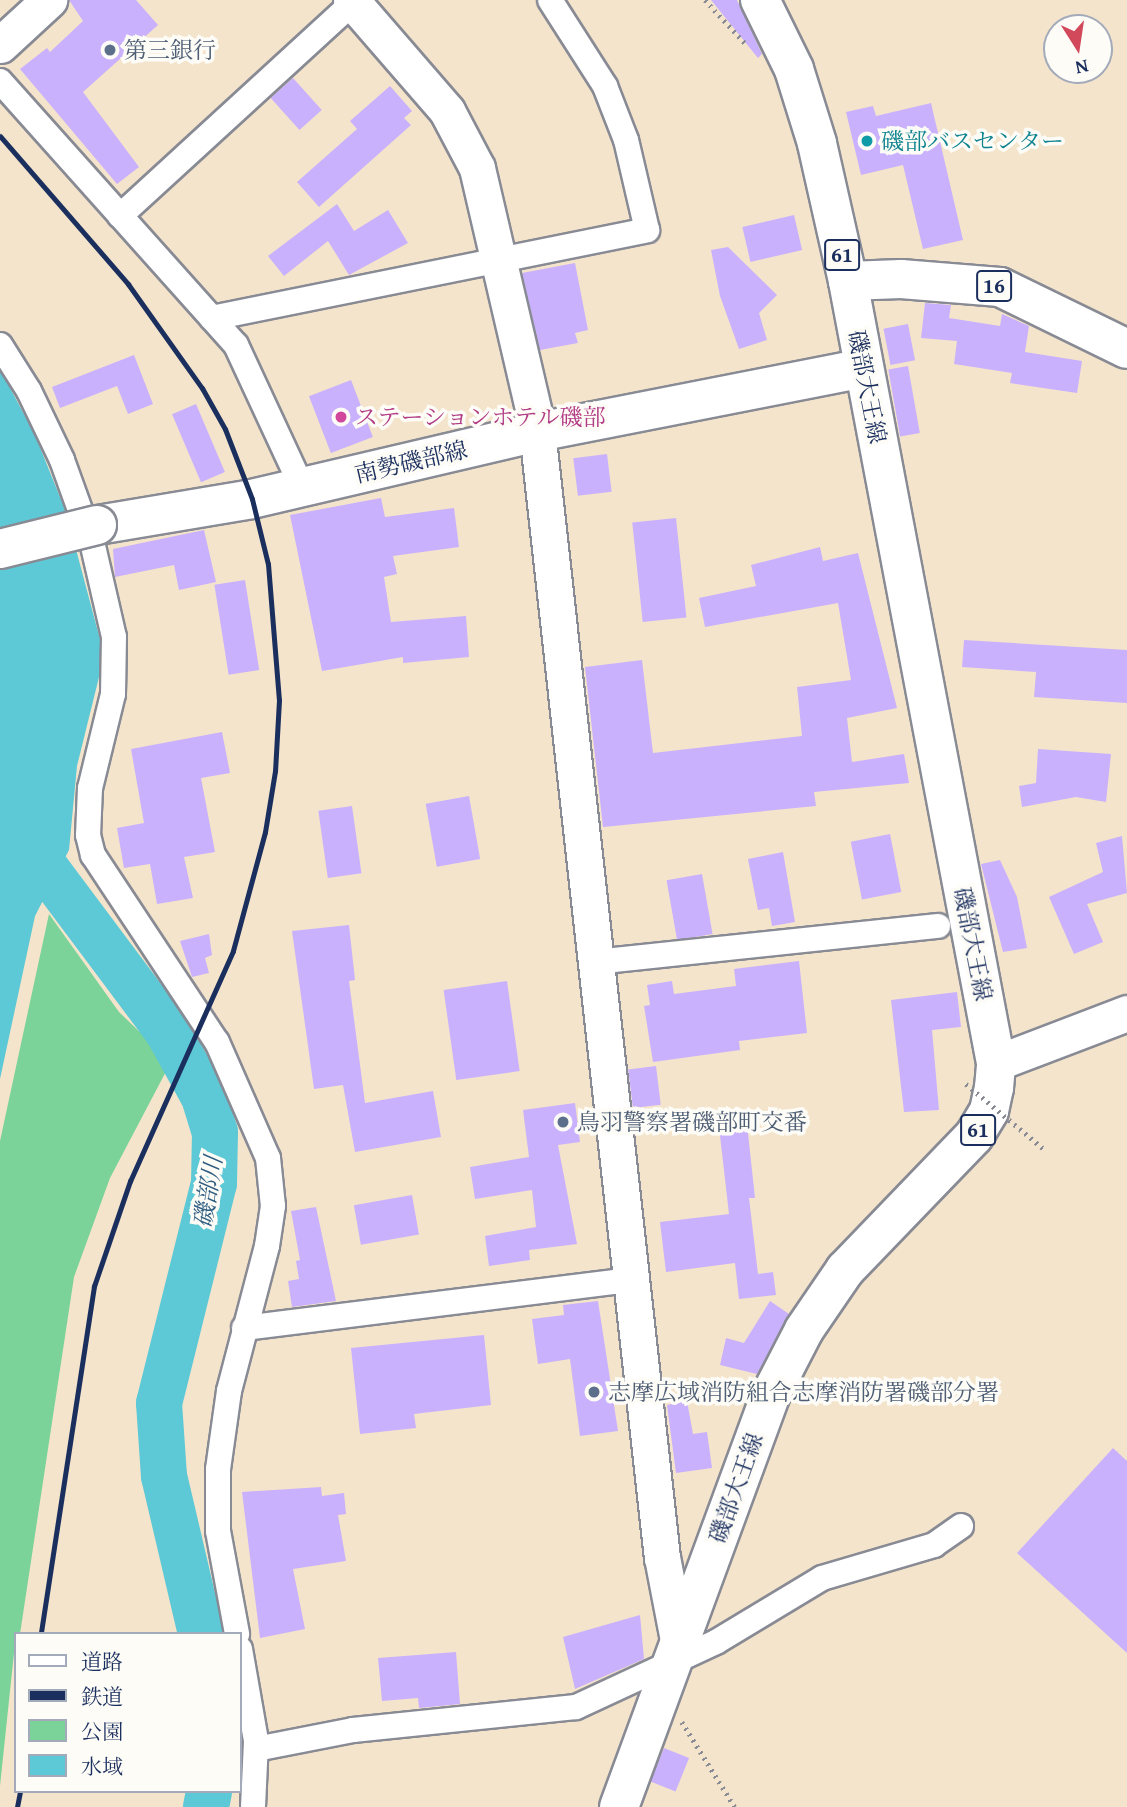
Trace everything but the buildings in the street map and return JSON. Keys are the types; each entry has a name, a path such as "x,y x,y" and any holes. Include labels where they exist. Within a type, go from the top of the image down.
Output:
{"main road":[{"name":"磯部大王線","path":"619,1807 769,1396 804,1330 845,1270 974,1136 989,1111 848,281 806,106 794,69 760,0"},
{"name":"16","path":"848,281 901,279 1000,287 1127,349"},
{"name":"南勢磯部線","path":"0,549 95,536 538,432 863,368"}],"street":[{"path":"0,45 49,0"},
{"path":"212,318 647,230 626,140 605,86 550,0"},
{"path":"120,215 354,1 409,62 463,138 477,168 501,258 538,432 662,1557 671,1668"},
{"path":"0,81 236,345 302,487"},
{"path":"0,345 50,432 95,536 116,659 113,694 90,788 88,835 100,870 217,1042 268,1158 273,1206 229,1391 218,1469 218,1531 237,1632"},
{"path":"595,962 938,926"},
{"path":"981,1073 1127,1013"},
{"path":"244,1328 631,1280"},
{"path":"256,1749 353,1730 576,1707 671,1668 822,1578 916,1552 961,1526"},
{"path":"242,1662 256,1749 253,1807"}],"path":[{"path":"981,1073 1044,1149"},
{"path":"671,1668 708,1758 735,1807"}],"green space":[{"path":"49,914 119,1012 171,1062 110,1178 74,1277 20,1632 14,1632 0,1786 0,1141"}],"water":[{"path":"0,369 35,435 66,512 101,643 101,669 77,766 69,850 35,916 0,1079"}],"waterway":[{"name":"磯部川","path":"0,807 167,1030 204,1097 215,1132 214,1183 159,1403 164,1476 201,1632"},
{"name":"磯部川","path":"206,1807 209,1793"}],"railway":[{"path":"0,136 128,284 202,388 225,429 252,499 268,564 279,700 275,771 265,832 233,951 130,1181 94,1286 41,1632"},
{"path":"17,1807 20,1793"}],"place":[{"name":"第三銀行","path":"110,50"},
{"name":"磯部バスセンター","path":"867,141"},
{"name":"ステーションホテル磯部","path":"341,417"},
{"name":"鳥羽警察署磯部町交番","path":"563,1122"},
{"name":"志摩広域消防組合志摩消防署磯部分署","path":"594,1392"}]}
